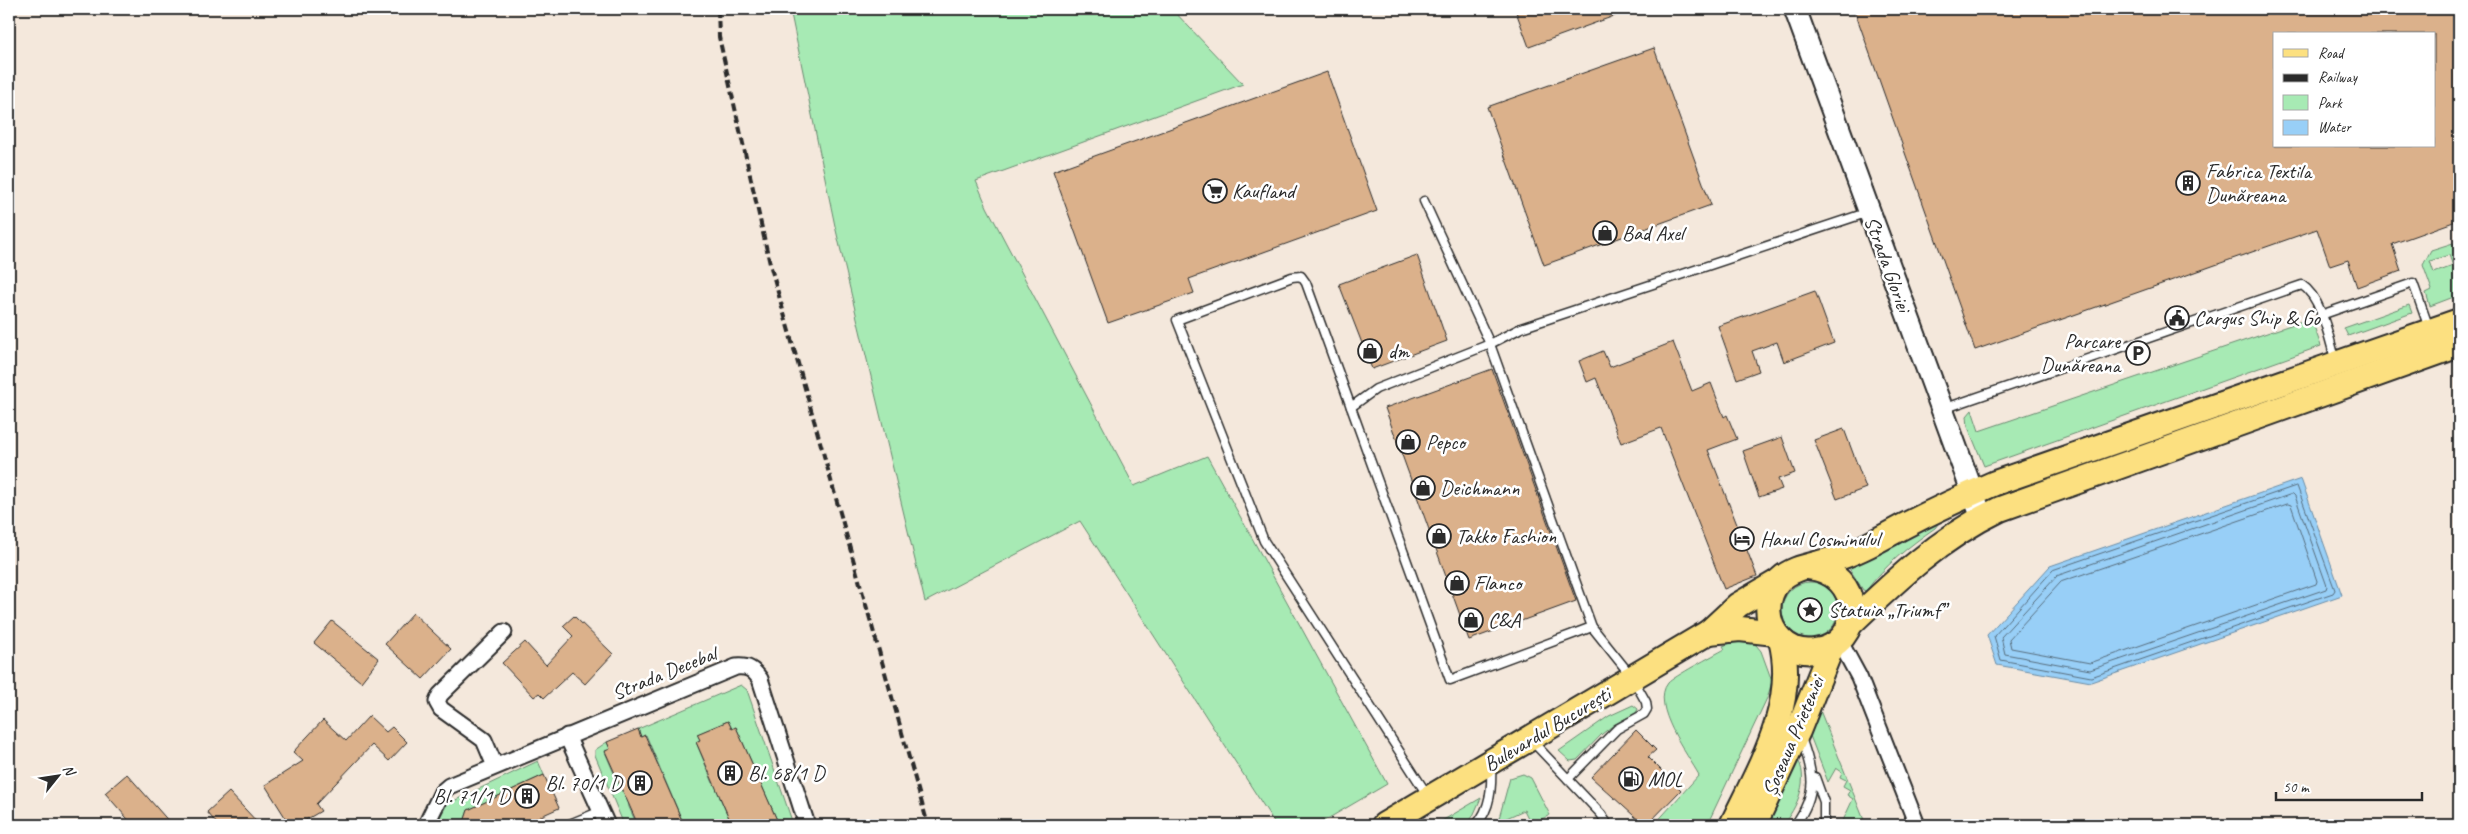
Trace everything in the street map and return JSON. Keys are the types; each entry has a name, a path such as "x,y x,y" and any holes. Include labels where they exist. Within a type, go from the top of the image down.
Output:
{"main road":[{"name":"Strada Gloriei","path":"1796,9 1982,518"},
{"path":"1709,632 1745,600 1779,581 1792,571 1854,551 1973,493 2459,320"},
{"path":"1779,581 1770,597 1768,606 1770,624 1778,636 1796,650 1823,650 1840,637 1912,566 1941,542 1982,518 2022,500 2459,345"},
{"path":"1808,567 1828,572 1844,585 1852,604 1840,637"},
{"path":"1709,632 1740,629 1778,636"},
{"name":"Bulevardul București","path":"1387,825 1709,632"},
{"name":"Șoseaua Prieteniei","path":"1732,825 1770,746 1778,718 1786,677 1786,658 1778,636"},
{"name":"Șoseaua Prieteniei","path":"1754,825 1840,637"}],"street":[{"path":"495,766 484,740 441,709 438,702 440,695 504,632"},
{"path":"1840,637 1859,677 1917,825"},
{"name":"Strada Decebal","path":"426,825 442,792 449,786 736,667 753,670 760,679 807,825"},
{"path":"567,736 607,825"}],"lane":[{"path":"1424,201 1490,344 1592,627 1632,677 1646,702 1647,709 1644,714 1617,729 1568,779"},
{"path":"1350,407 1376,389 1490,344 1521,328 1869,212"},
{"path":"1430,799 1264,541 1177,320 1292,277 1301,276 1306,283 1450,680 1592,627"},
{"path":"2321,316 2413,283 2430,331"},
{"path":"1942,410 2302,285 2310,291 2321,316 2337,364"},
{"path":"1798,730 1824,802 1824,825"},
{"path":"1530,739 1608,825"},
{"path":"1476,825 1482,820 1492,790 1491,763"},
{"path":"1795,825 1810,797 1813,785 1811,764"},
{"path":"567,825 601,810"}],"green space":[{"path":"790,9 1172,9 1243,84 976,181 987,207 1134,486 1207,456 1387,784 1317,825 1276,825 1080,521 925,602 835,226"},
{"path":"2453,243 2459,262 2459,295 2430,306 2426,293 2432,290 2423,265 2431,250","holes":["2449,255 2453,266 2434,273 2430,261"]},
{"path":"2409,305 2412,313 2348,336 2344,328"},
{"path":"2311,318 2321,346 1984,466 1968,427 1967,416 1972,410 1979,431"},
{"path":"1936,520 1938,524 1935,528 1898,556 1866,591 1863,590 1849,568 1849,564"},
{"path":"1804,582 1816,582 1830,590 1838,604 1836,621 1830,630 1816,638 1804,638 1794,633 1787,626 1782,616 1782,604 1787,594 1794,587"},
{"path":"1736,641 1747,641 1756,645 1761,651 1772,681 1768,696 1707,825 1654,825 1699,775 1667,717 1664,692 1668,683 1725,649 1723,646"},
{"path":"741,685 747,690 792,821 789,825 774,825 773,822 777,820 736,727 732,729 728,721 698,734 700,740 696,742 713,783 718,781 720,798 732,825 684,825 646,735 641,737 638,729"},
{"path":"1817,703 1866,825 1841,825 1853,799 1847,795 1850,790 1843,786 1846,780 1840,777 1842,772 1836,768 1828,782 1807,728"},
{"path":"1633,705 1638,709 1636,713 1615,724 1602,734 1577,760 1570,761 1559,751 1609,716"},
{"path":"607,742 610,749 605,752 622,792 627,790 629,807 637,825 624,825 595,755 595,750"},
{"path":"1796,757 1800,765 1802,783 1793,810 1782,825 1756,825"},
{"path":"538,761 544,775 468,810 463,825 436,825 447,804"},
{"path":"1523,774 1531,778 1550,815 1531,824 1524,810 1498,822 1510,778"},
{"path":"1481,798 1467,825 1435,825"}],"water":[{"path":"2301,479 2342,595 2091,682 1997,665 1987,635 2050,566"}],"building":[{"path":"1515,9 1628,9 1628,11 1529,47"},
{"name":"Fabrica Textila Dunăreana","path":"1854,9 2459,9 2459,220 2392,244 2401,271 2357,287 2348,260 2330,266 2317,229 1975,350"},
{"path":"1654,48 1711,205 1544,265 1487,107"},
{"name":"Kaufland","path":"1327,72 1377,211 1189,279 1194,293 1108,323 1053,171"},
{"path":"1417,255 1447,341 1372,369 1339,284"},
{"path":"1815,291 1834,343 1784,362 1777,342 1752,351 1759,371 1737,379 1718,326"},
{"path":"1673,342 1692,391 1711,383 1724,417 1727,415 1737,439 1708,450 1757,576 1724,589 1661,428 1621,443 1596,378 1587,382 1579,361 1603,351 1610,367"},
{"path":"1492,369 1576,601 1469,640 1385,408"},
{"path":"1844,429 1866,488 1837,499 1814,440"},
{"path":"1782,437 1795,473 1778,479 1782,489 1759,497 1743,451"},
{"path":"413,613 451,649 423,679 385,644"},
{"path":"574,616 613,654 585,684 572,672 544,698 539,693 534,697 502,663 525,642 546,665 573,636 563,626"},
{"path":"332,621 379,659 361,682 314,643"},
{"path":"369,716 386,732 392,727 407,742 389,761 372,745 316,804 321,811 297,825 290,825 265,785 303,761 293,752 323,720 346,741"},
{"name":"Bl. 68/1 D","path":"728,721 732,729 736,727 777,820 765,825 732,825 696,742 700,740 697,734"},
{"name":"Bl. 70/1 D","path":"638,729 641,737 645,735 684,825 638,825 605,751 610,749 607,742"},
{"name":"MOL","path":"1636,730 1656,750 1648,757 1681,790 1647,825 1644,825 1591,777"},
{"path":"127,774 172,825 133,825 105,793"},
{"name":"Bl. 71/1 D","path":"544,775 559,808 521,825 463,825 468,810"},
{"path":"229,792 260,825 218,825 207,812"}],"railway":[{"path":"718,9 719,37 770,264 928,825"}],"place":[{"name":"Fabrica Textila Dunăreana","path":"2188,183"},
{"name":"Kaufland","path":"1215,191"},
{"name":"Bad Axel","path":"1605,233"},
{"name":"Cargus Ship & Go","path":"2177,318"},
{"name":"dm","path":"1370,351"},
{"name":"Parcare Dunăreana","path":"2138,353"},
{"name":"Pepco","path":"1408,442"},
{"name":"Deichmann","path":"1423,488"},
{"name":"Takko Fashion","path":"1439,536"},
{"name":"Hanul Cosminulul","path":"1742,539"},
{"name":"Flanco","path":"1457,583"},
{"name":"Statuia „Triumf”","path":"1810,610"},
{"name":"C&A","path":"1471,620"},
{"name":"Bl. 68/1 D","path":"730,773"},
{"name":"MOL","path":"1631,779"},
{"name":"Bl. 70/1 D","path":"640,783"},
{"name":"Bl. 71/1 D","path":"527,796"}]}
